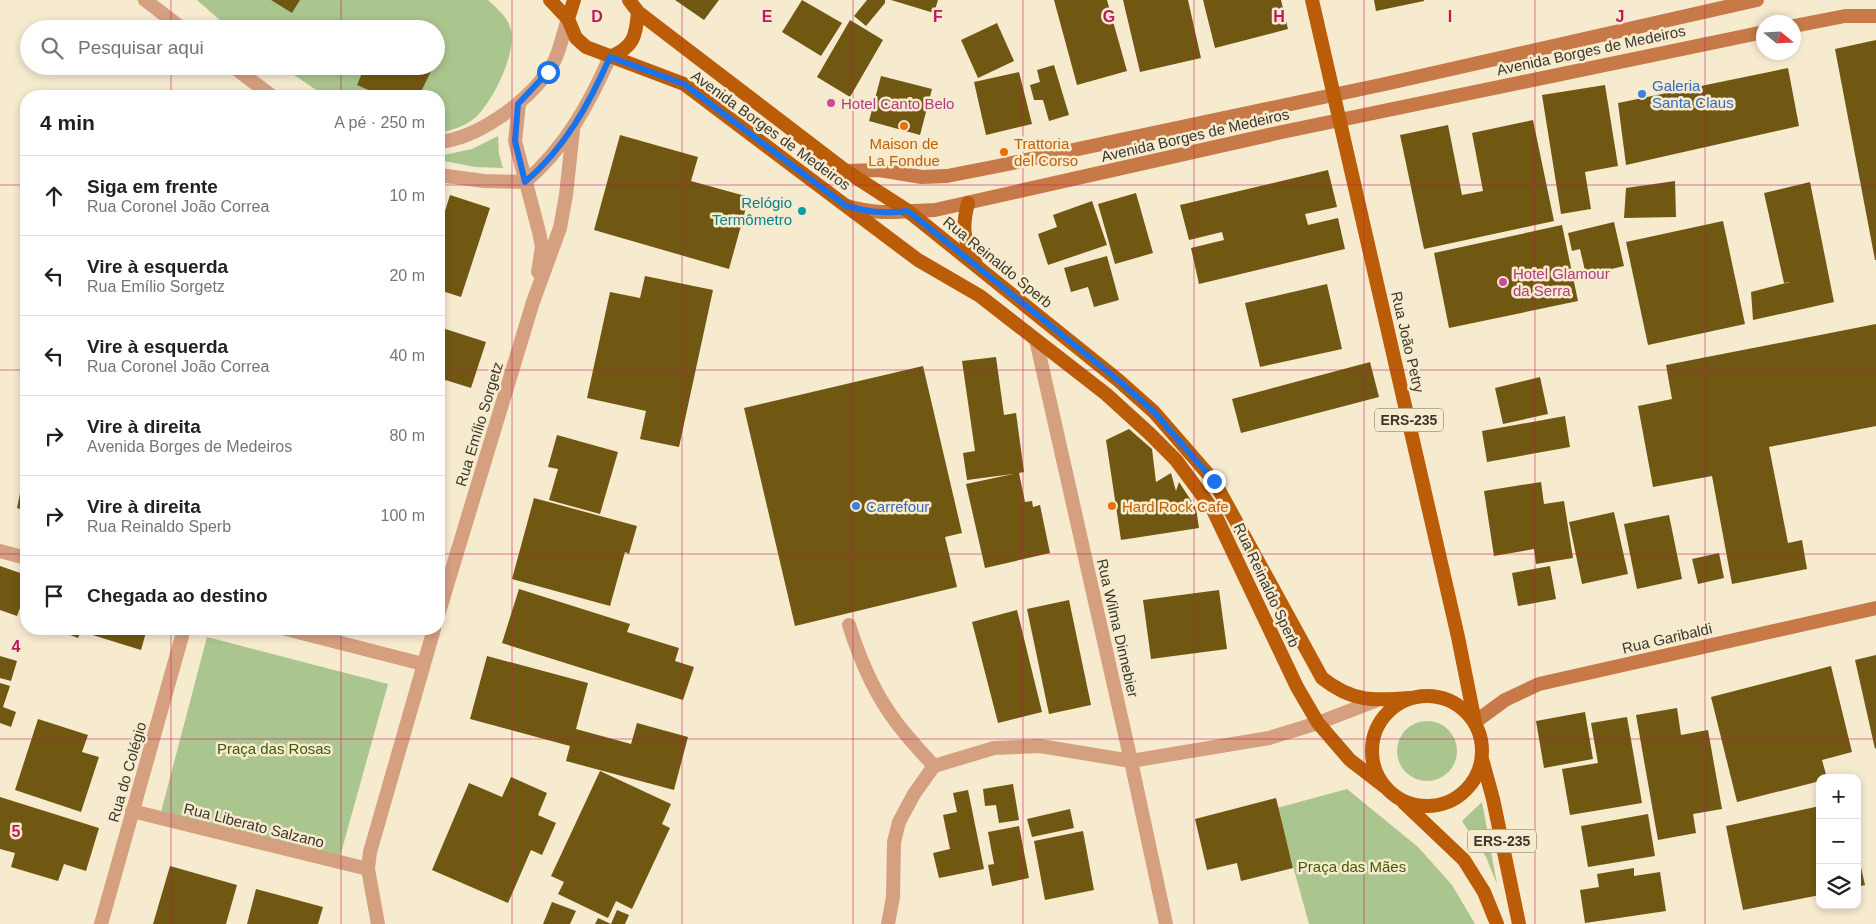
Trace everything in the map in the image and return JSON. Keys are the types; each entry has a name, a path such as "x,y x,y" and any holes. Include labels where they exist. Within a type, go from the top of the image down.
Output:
{"main road":[{"name":"Avenida Borges de Medeiros","path":"550,0 568,19 576,38 586,47 684,84 846,206 867,212 890,214 935,210 1341,119 1756,34"},
{"path":"568,19 574,0"},
{"name":"Avenida Borges de Medeiros","path":"629,0 638,12 846,171 879,170 922,177 947,176 1335,93 1405,80 1757,0"},
{"name":"Rua João Petry","path":"1312,0 1341,119 1458,637 1475,722"},
{"path":"610,57 623,52 632,41 638,12"},
{"path":"1801,25 1845,16 1876,16"},
{"name":"Rua Reinaldo Sperb","path":"846,171 908,211 1118,380 1154,412 1214,481 1322,678 1338,691 1375,701 1410,698"},
{"path":"968,203 962,224 966,242 977,267"},
{"name":"Rua Reinaldo Sperb","path":"846,206 918,260 980,296 1121,408 1169,454 1194,483 1213,510 1297,687 1318,723 1350,760 1385,787"},
{"name":"Rua Garibaldi","path":"1475,722 1505,700 1539,684 1876,608"},
{"path":"1429,695 1447,699 1462,708 1475,722 1481,739 1482,759 1476,775 1466,790 1451,800 1434,805 1416,805 1400,799 1385,787 1376,772 1372,755 1374,736 1382,719 1394,706 1410,698 1429,695"},
{"name":"ERS-235","path":"1482,759 1493,799 1520,924"},
{"name":"ERS-235","path":"1400,799 1464,860 1484,892 1497,924"}],"street":[{"path":"145,0 171,20"},
{"path":"445,140 471,133 518,104 548,72 568,19"},
{"path":"445,175 484,181 525,182 538,171 573,130 591,99 610,57"},
{"path":"244,75 264,90"},
{"name":"Rua Emílio Sorgetz","path":"518,104 515,141 525,182 535,211 542,247 533,302"},
{"name":"Rua Emílio Sorgetz","path":"445,592 533,302 560,228 566,195 573,130"},
{"name":"Rua Wilma Dinnebier","path":"1036,340 1166,924"},
{"path":"0,551 20,556"},
{"path":"849,625 864,670 895,722 934,766"},
{"name":"Rua do Colégio","path":"100,924 182,635"},
{"path":"309,635 423,664"},
{"path":"378,924 368,869 370,852 432,635"},
{"path":"888,924 894,897 894,842 899,822 914,794 934,766 994,748 1040,746 1131,760 1269,738 1318,723 1375,701"},
{"name":"Rua Liberato Salzano","path":"132,812 368,869"}],"green space":[{"path":"197,0 488,0 501,12 509,23 512,37 511,49 503,74 484,108 477,116 464,125 445,131 445,90 316,90 294,75 445,75 445,20 220,20"},
{"path":"498,136 499,154 503,168 475,167 445,161 445,155 472,149"},
{"name":"Praça das Rosas","path":"207,637 388,684 339,860 161,812"},
{"path":"1421,721 1433,721 1444,726 1452,734 1457,745 1455,763 1444,776 1433,781 1421,781 1410,776 1402,768 1397,757 1397,745 1402,734 1410,726"},
{"name":"Praça das Mães","path":"1347,789 1418,847 1452,885 1475,924 1309,924 1277,808"},
{"path":"1482,802 1497,884 1486,857 1462,821"}],"building":[{"path":"271,0 300,0 292,13"},
{"path":"675,0 719,0 704,20"},
{"path":"802,0 842,23 821,56 782,32"},
{"path":"867,0 885,0 885,3 866,26 854,16"},
{"path":"891,0 938,0 934,13"},
{"path":"1054,0 1107,0 1127,71 1077,85"},
{"path":"1123,0 1188,0 1201,58 1140,72"},
{"path":"1203,0 1281,0 1288,29 1215,48"},
{"path":"1374,0 1424,0 1424,1 1376,11"},
{"path":"850,20 883,40 850,97 817,77"},
{"path":"997,23 1014,61 978,78 961,40"},
{"path":"1876,40 1876,260 1875,260 1835,49"},
{"path":"1054,65 1069,115 1049,121 1043,100 1034,100 1030,85 1040,82 1037,70"},
{"path":"1788,68 1799,126 1626,165 1618,103"},
{"path":"1019,72 1032,124 986,135 974,82"},
{"path":"361,75 429,75 422,90 368,90 357,85"},
{"path":"881,76 932,89 920,135 869,121"},
{"path":"1605,85 1618,166 1585,172 1591,209 1561,214 1542,95"},
{"path":"1533,120 1554,221 1424,249 1400,135 1448,125 1462,195 1483,191 1472,133"},
{"path":"620,135 698,157 691,181 749,197 729,269 594,230"},
{"path":"1328,170 1337,207 1305,214 1308,225 1338,218 1345,249 1199,284 1191,248 1224,240 1222,232 1189,240 1180,205"},
{"path":"1675,181 1676,217 1624,218 1626,188"},
{"path":"1810,182 1834,302 1753,320 1751,292 1790,282 1784,283 1764,193"},
{"path":"1136,193 1153,253 1115,264 1098,204"},
{"path":"450,195 490,208 461,297 445,292 445,211"},
{"path":"1092,201 1107,245 1048,265 1038,234 1057,227 1053,215"},
{"path":"1723,221 1745,324 1648,345 1626,242"},
{"path":"1614,222 1624,266 1586,275 1580,249 1572,251 1568,233"},
{"path":"1562,225 1578,301 1449,328 1434,253"},
{"path":"1107,256 1119,300 1094,307 1088,287 1071,292 1064,268"},
{"path":"645,276 713,290 679,447 640,439 646,411 587,398 610,292 640,298"},
{"path":"1327,284 1342,349 1260,367 1245,303"},
{"path":"1876,324 1876,426 1769,447 1788,543 1802,540 1807,569 1732,584 1712,476 1653,487 1638,406 1672,399 1666,365"},
{"path":"445,329 486,342 471,388 445,380"},
{"path":"996,357 1004,415 1016,413 1024,472 1019,473 1025,502 1032,501 1033,507 1040,505 1050,553 985,568 966,484 1013,474 967,480 963,453 975,451 962,361"},
{"path":"1370,362 1379,397 1241,433 1232,399"},
{"path":"923,366 962,533 945,537 957,587 795,626 744,408"},
{"path":"1540,377 1548,414 1503,424 1495,388"},
{"path":"1565,416 1570,447 1487,462 1482,431"},
{"path":"1129,429 1152,449 1156,482 1171,473 1176,491 1179,482 1196,508 1199,528 1121,540 1106,440"},
{"path":"557,435 618,452 600,514 549,500 558,469 548,467"},
{"path":"1541,482 1544,504 1564,501 1573,558 1536,564 1534,549 1494,556 1484,491"},
{"path":"20,493 20,509 17,508"},
{"path":"534,498 637,526 629,554 625,552 610,606 512,579"},
{"path":"1614,512 1628,574 1582,584 1569,522"},
{"path":"1669,515 1682,579 1637,589 1624,524"},
{"path":"1719,553 1724,578 1698,584 1692,559"},
{"path":"0,566 20,573 20,608 17,616 0,610"},
{"path":"1550,566 1556,599 1518,606 1512,573"},
{"path":"519,589 630,624 627,632 679,648 675,661 694,667 683,700 502,643"},
{"path":"1219,590 1227,649 1151,659 1143,600"},
{"path":"1069,600 1091,705 1049,714 1027,609"},
{"path":"1017,610 1042,712 998,723 972,622"},
{"path":"92,635 145,635 141,650"},
{"path":"1876,655 1876,748 1875,749 1855,660"},
{"path":"0,656 17,661 11,681 0,678"},
{"path":"487,656 588,683 576,729 631,744 637,723 688,737 674,790 566,761 570,746 470,719"},
{"path":"1831,666 1852,752 1822,760 1826,774 1816,774 1816,782 1737,802 1711,697"},
{"path":"0,683 10,686 3,707 16,712 11,727 0,723"},
{"path":"1677,708 1681,735 1708,730 1722,809 1693,814 1696,833 1658,840 1636,715"},
{"path":"1585,712 1593,759 1544,768 1536,721"},
{"path":"1627,717 1642,803 1570,815 1562,769 1598,763 1591,723"},
{"path":"38,719 88,735 82,752 99,757 81,812 15,790"},
{"path":"600,771 671,804 662,824 670,828 632,909 616,901 608,918 558,894 564,882 551,876"},
{"path":"511,777 547,793 538,815 556,823 542,855 531,850 508,903 432,870 469,783 502,797"},
{"path":"1013,784 1019,820 999,823 996,805 985,806 983,789"},
{"path":"968,790 984,869 939,878 933,853 950,849 943,815 957,812 953,793"},
{"path":"0,797 99,828 86,871 64,864 58,881 11,867 15,853 0,849"},
{"path":"1276,798 1293,868 1241,881 1237,863 1207,870 1195,819"},
{"path":"1816,807 1816,896 1743,910 1726,826"},
{"path":"1070,809 1074,828 1032,837 1027,819"},
{"path":"1648,814 1655,856 1588,867 1581,826"},
{"path":"1019,826 1029,878 992,886 988,865 994,864 988,832"},
{"path":"1083,831 1094,890 1045,900 1034,841"},
{"path":"170,866 237,885 226,924 153,924"},
{"path":"1634,868 1634,876 1660,872 1666,911 1585,923 1580,890 1599,887 1597,874"},
{"path":"1861,868 1865,885 1861,886"},
{"path":"256,889 323,907 318,924 247,924"},
{"path":"552,902 576,911 570,924 543,924"},
{"path":"617,910 629,915 625,924 611,924"},
{"path":"598,918 611,924 595,924"}],"place":[{"name":"Galeria Santa Claus","path":"1642,94"},
{"name":"Hotel Canto Belo","path":"831,103"},
{"name":"Maison de La Fondue","path":"904,126"},
{"name":"Trattoria del Corso","path":"1004,152"},
{"name":"Relógio Termômetro","path":"802,211"},
{"name":"Hotel Glamour da Serra","path":"1503,282"},
{"name":"Carrefour","path":"856,506"},
{"name":"Hard Rock Cafe","path":"1112,506"}],"route":[{"path":"548,72 518,104 515,141 525,182 538,171 573,130 591,99 610,57 684,84 846,206 867,212 890,214 908,211 1118,380 1154,412 1214,481"}]}
